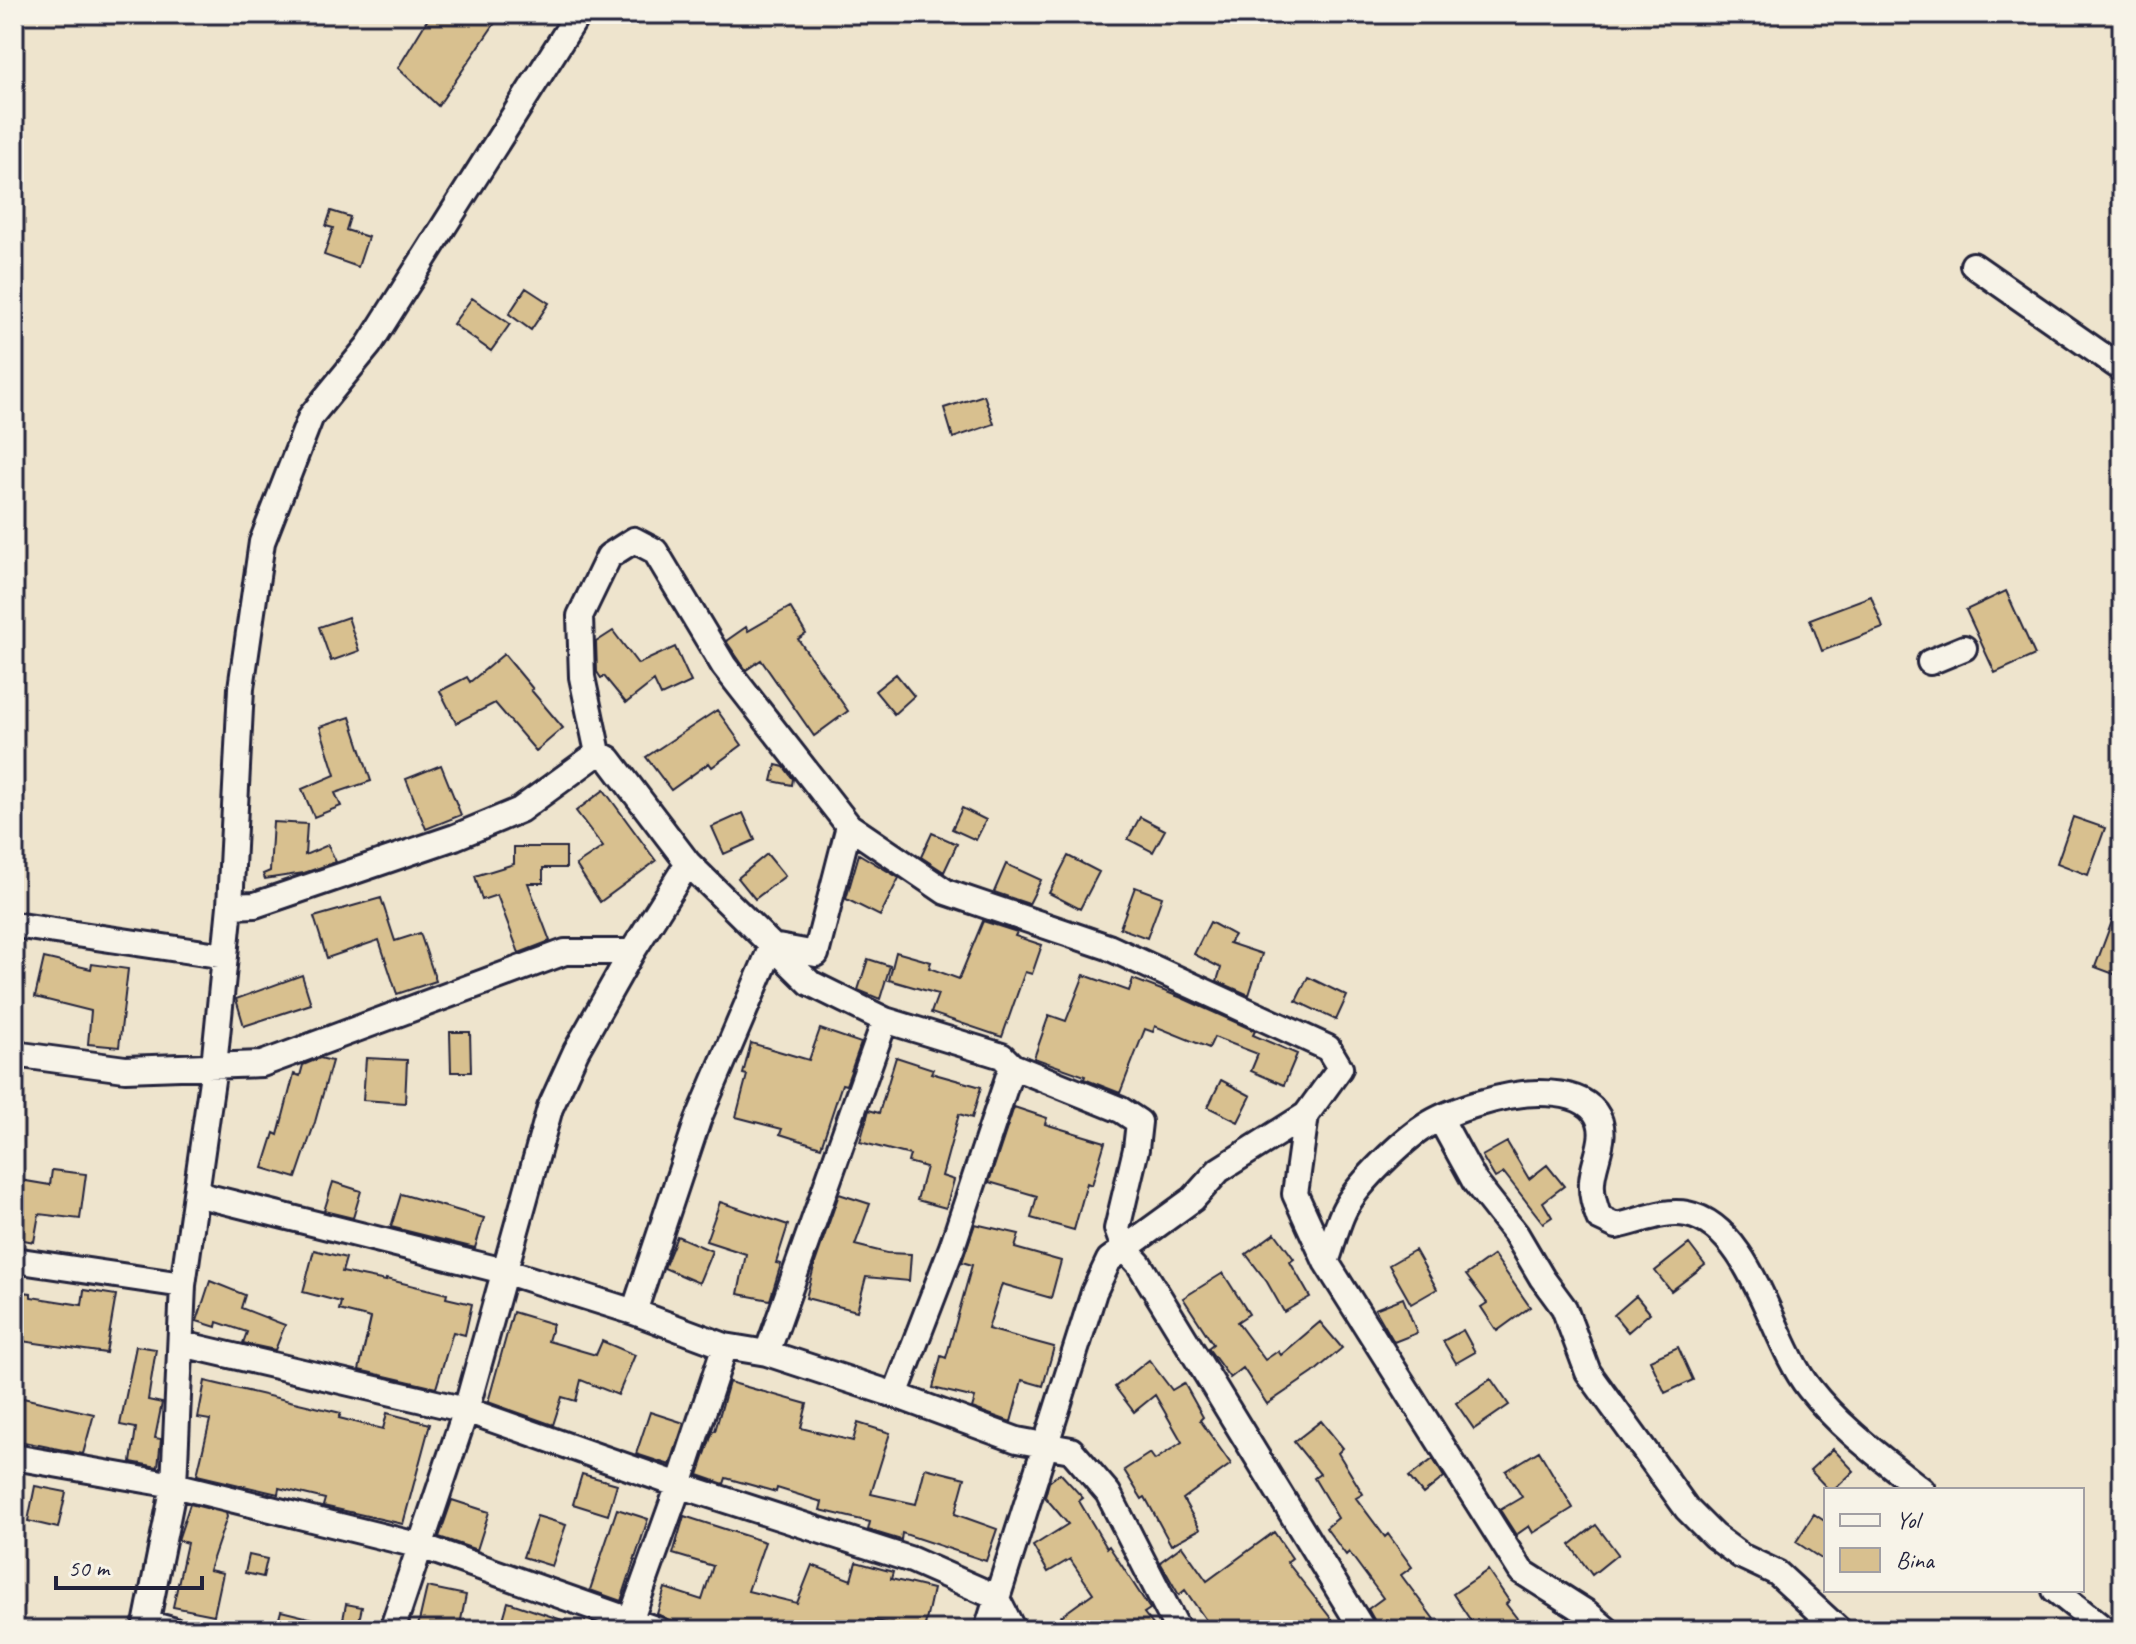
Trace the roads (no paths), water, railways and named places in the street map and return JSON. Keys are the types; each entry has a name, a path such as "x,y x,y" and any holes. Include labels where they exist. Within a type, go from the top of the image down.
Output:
{"street":[{"path":"172,1630 145,1626 174,1485 183,1285 214,1066 230,906 241,688 262,542 311,416 369,345 578,14"},
{"path":"1973,265 2122,369"},
{"path":"987,1630 1094,1292 1109,1260 1124,1248 1193,1199 1219,1170 1306,1115 1340,1068 1328,1048 1108,947 946,892 849,826 724,666 655,551 634,540 609,556 580,616 582,677 598,753 609,759 688,863 810,983 885,1020 1002,1056 1012,1066 1121,1110 1139,1122 1136,1149 1117,1229 1124,1248 1139,1264 1363,1630"},
{"path":"1930,662 1964,648"},
{"path":"230,906 255,905 455,837 520,810 598,753"},
{"path":"772,946 816,954 849,826"},
{"path":"392,1630 466,1410 550,1108 576,1051 632,952 688,863"},
{"path":"14,925 225,956"},
{"path":"634,1312 698,1120 772,946"},
{"path":"14,1054 125,1069 262,1064 565,952 632,952"},
{"path":"767,1353 885,1020"},
{"path":"895,1395 952,1247 1012,1066"},
{"path":"1326,1262 1347,1205 1380,1165 1424,1127 1476,1105 1516,1093 1551,1093 1580,1100 1595,1111 1602,1129 1592,1181 1599,1218 1616,1226 1667,1214 1688,1214 1715,1225 1732,1242 1766,1306 1782,1345 1808,1387 1839,1421 1920,1488"},
{"path":"1306,1115 1295,1194 1326,1262 1521,1571 1587,1613 1607,1630"},
{"path":"1441,1120 1475,1182 1516,1234 1564,1308 1588,1372 1687,1509 1714,1536 1741,1556 1777,1573 1839,1630"},
{"path":"196,1194 504,1271 634,1312 725,1346 767,1353 895,1395 1017,1440 1071,1450 1108,1493 1178,1630"},
{"path":"14,1260 183,1285"},
{"path":"182,1344 466,1410 679,1485 912,1560 996,1597 1013,1630"},
{"path":"628,1626 725,1346"},
{"path":"14,1457 174,1485 421,1546 628,1626 658,1630"},
{"path":"2058,1592 2105,1630"}]}
